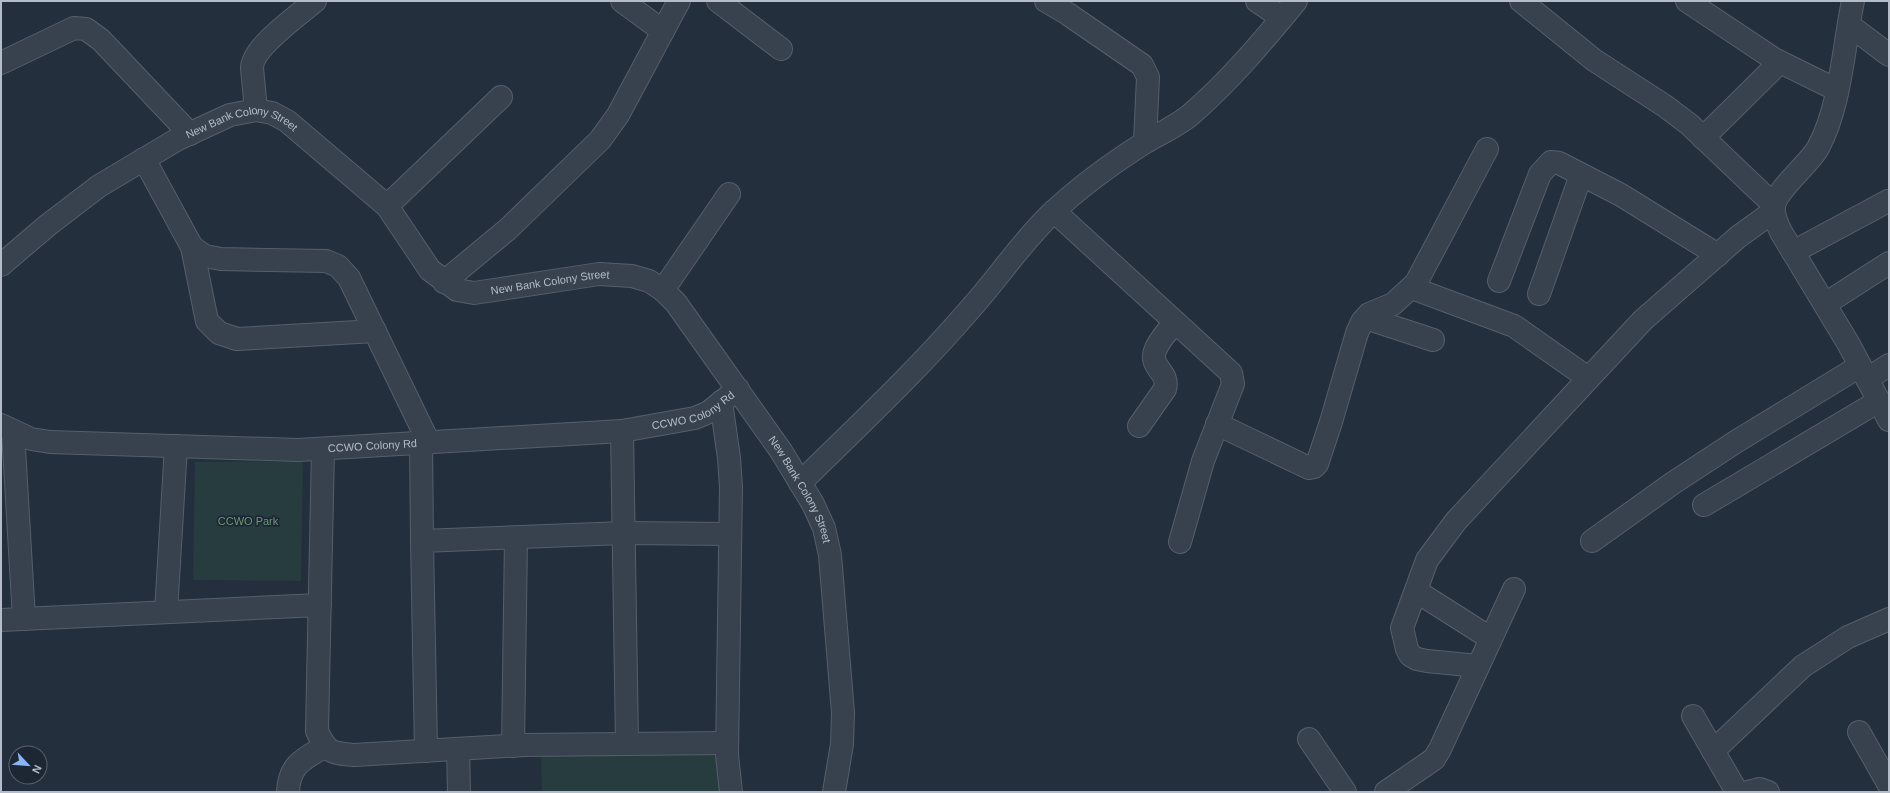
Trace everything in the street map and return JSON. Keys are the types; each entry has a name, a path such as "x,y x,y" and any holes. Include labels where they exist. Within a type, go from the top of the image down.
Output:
{"street":[{"path":"256,110 252,68 255,57 263,46 315,1"},
{"path":"622,1 663,31"},
{"path":"444,282 508,229 600,140 618,115 679,1"},
{"path":"718,1 781,48"},
{"path":"1046,1 1137,59 1142,64 1148,77 1146,142"},
{"path":"1257,1 1282,18"},
{"path":"800,483 882,403 971,309 1030,236 1054,211 1083,187 1146,142 1169,130 1189,116 1240,68 1296,1"},
{"path":"1521,1 1594,60 1666,106 1690,125 1774,208"},
{"path":"1688,1 1780,62 1837,90"},
{"path":"1704,505 1884,411 1864,372 1781,232 1775,218 1774,208 1779,195 1815,154 1824,137 1830,121 1837,90 1853,1"},
{"path":"1849,26 1889,55"},
{"path":"1,63 74,28 86,29 101,40 190,134"},
{"path":"1703,138 1780,62"},
{"path":"387,206 501,97"},
{"name":"New Bank Colony Street","path":"1,265 48,225 99,186 190,134 230,115 256,110 272,113 287,121 387,206 430,270 444,282 457,290 474,293 599,274 632,276 648,281 663,290 676,303 781,451 813,504 824,528 830,555 843,713 842,744 834,792"},
{"path":"1217,424 1302,465 1309,468 1314,468 1317,464 1331,422 1357,333 1370,314 1393,304 1416,283 1432,256 1487,150"},
{"path":"144,160 192,247 207,321 220,333 237,339 375,331"},
{"path":"1499,281 1540,174 1551,162 1559,163 1621,195 1718,255"},
{"path":"1539,294 1581,174"},
{"path":"663,290 729,194"},
{"path":"1793,252 1888,201"},
{"path":"1478,666 1436,663 1417,659 1410,655 1404,641 1402,628 1427,560 1456,521 1588,378 1644,320 1774,208"},
{"path":"1054,211 1231,373 1233,384 1203,461 1180,542"},
{"path":"192,247 205,256 221,259 326,262 338,266 349,278 375,331 425,443 422,542 426,751"},
{"path":"1824,304 1889,263"},
{"path":"1412,288 1514,326 1588,378"},
{"path":"1366,318 1433,340"},
{"path":"1139,426 1165,389 1167,383 1165,377 1155,364 1154,357 1155,350 1174,322"},
{"path":"1592,541 1673,483 1737,441 1864,372 1889,365"},
{"name":"CCWO Colony Rd","path":"7,428 31,439 50,442 291,450 323,449 622,431 695,418 709,412 738,389"},
{"path":"721,402 730,480 727,742 731,792"},
{"path":"7,428 10,528 24,619"},
{"path":"622,431 627,744"},
{"path":"166,612 176,446"},
{"path":"323,449 317,731 324,747 338,754 354,755 513,746 727,742"},
{"path":"422,542 624,533 729,534"},
{"path":"513,746 516,538"},
{"path":"1386,792 1434,758 1440,749 1490,638 1514,589"},
{"path":"1416,591 1490,638"},
{"path":"1,620 320,604"},
{"path":"1713,751 1803,666 1848,637 1889,619"},
{"path":"1693,716 1737,792"},
{"path":"1860,732 1889,785"},
{"path":"1309,739 1345,792"},
{"path":"288,792 291,773 301,760 324,747"},
{"path":"458,749 459,792"},
{"path":"1748,792 1760,788 1768,792"}],"green space":[{"name":"CCWO Park","path":"303,461 301,581 193,580 195,462"},
{"path":"714,750 721,792 542,792 541,754"}]}
